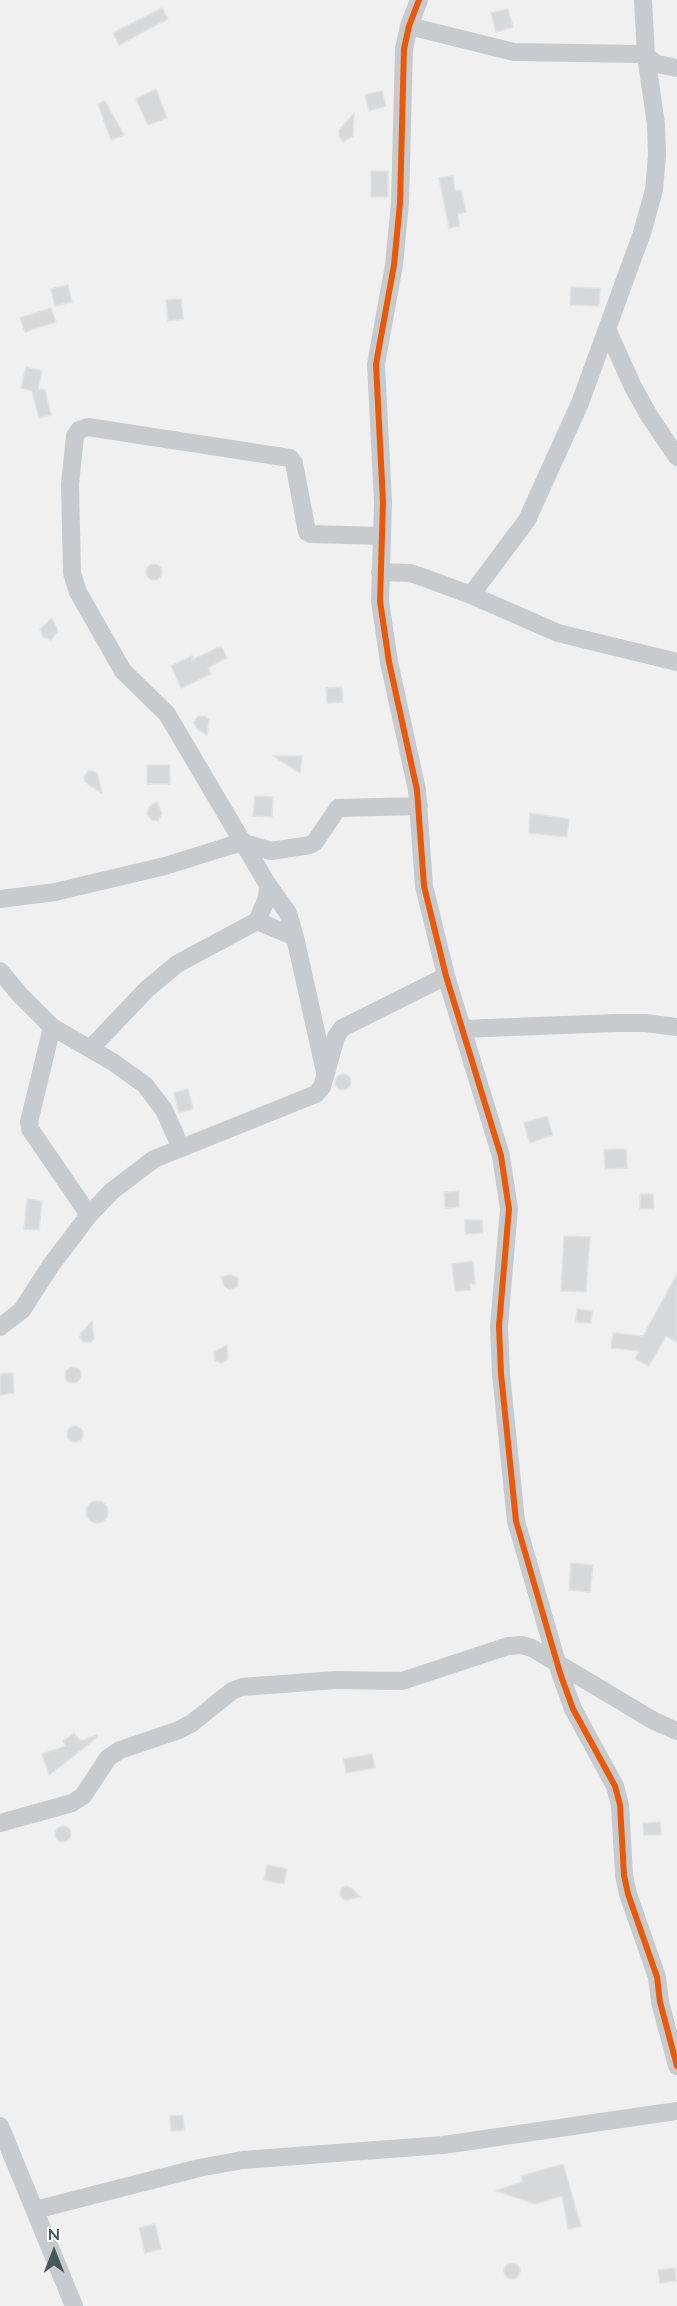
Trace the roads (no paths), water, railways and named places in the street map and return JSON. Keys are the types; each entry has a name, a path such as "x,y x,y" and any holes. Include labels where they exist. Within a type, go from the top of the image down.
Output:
{"street":[{"path":"419,0 409,26 404,49 400,203 394,265 376,364 383,502 380,601 389,662 412,759 418,806 423,886 446,976 501,1156 509,1209 500,1336 501,1374 516,1521 557,1664 573,1709 615,1786 620,1805 624,1875 628,1894 657,1977 660,2002 677,2066"},
{"path":"471,595 527,520 580,403 642,233 654,190 657,145 646,56 643,0"},
{"path":"409,26 514,52 646,56 657,64 677,68"},
{"path":"607,329 633,387 677,457"},
{"path":"326,1074 288,913 268,885 167,714 123,671 78,592 72,573 70,484 75,436 79,430 88,427 290,458 294,463 308,532 311,534 382,536"},
{"path":"380,572 410,573 471,595 558,633 677,662"},
{"path":"0,899 55,892 165,866 232,844 244,843 271,851 310,845 315,842 338,808 418,806"},
{"path":"90,1049 147,989 177,964 257,921 267,898 268,885"},
{"path":"257,921 295,937"},
{"path":"0,970 21,996 52,1027 113,1062 145,1085 164,1110 181,1148"},
{"path":"0,1327 22,1310 51,1265 89,1215 112,1191 154,1159 316,1094 322,1088 336,1037 342,1028 446,976"},
{"path":"462,1029 615,1023 645,1023 677,1027"},
{"path":"52,1027 28,1122 30,1129 89,1215"},
{"path":"0,1823 72,1803 83,1796 108,1758 120,1750 179,1730 192,1723 232,1691 242,1687 336,1680 402,1681 508,1646 521,1645 532,1648 654,1721 677,1731"},
{"path":"35,2210 199,2168 243,2160 443,2145 677,2111"},
{"path":"0,2126 74,2306"}]}
